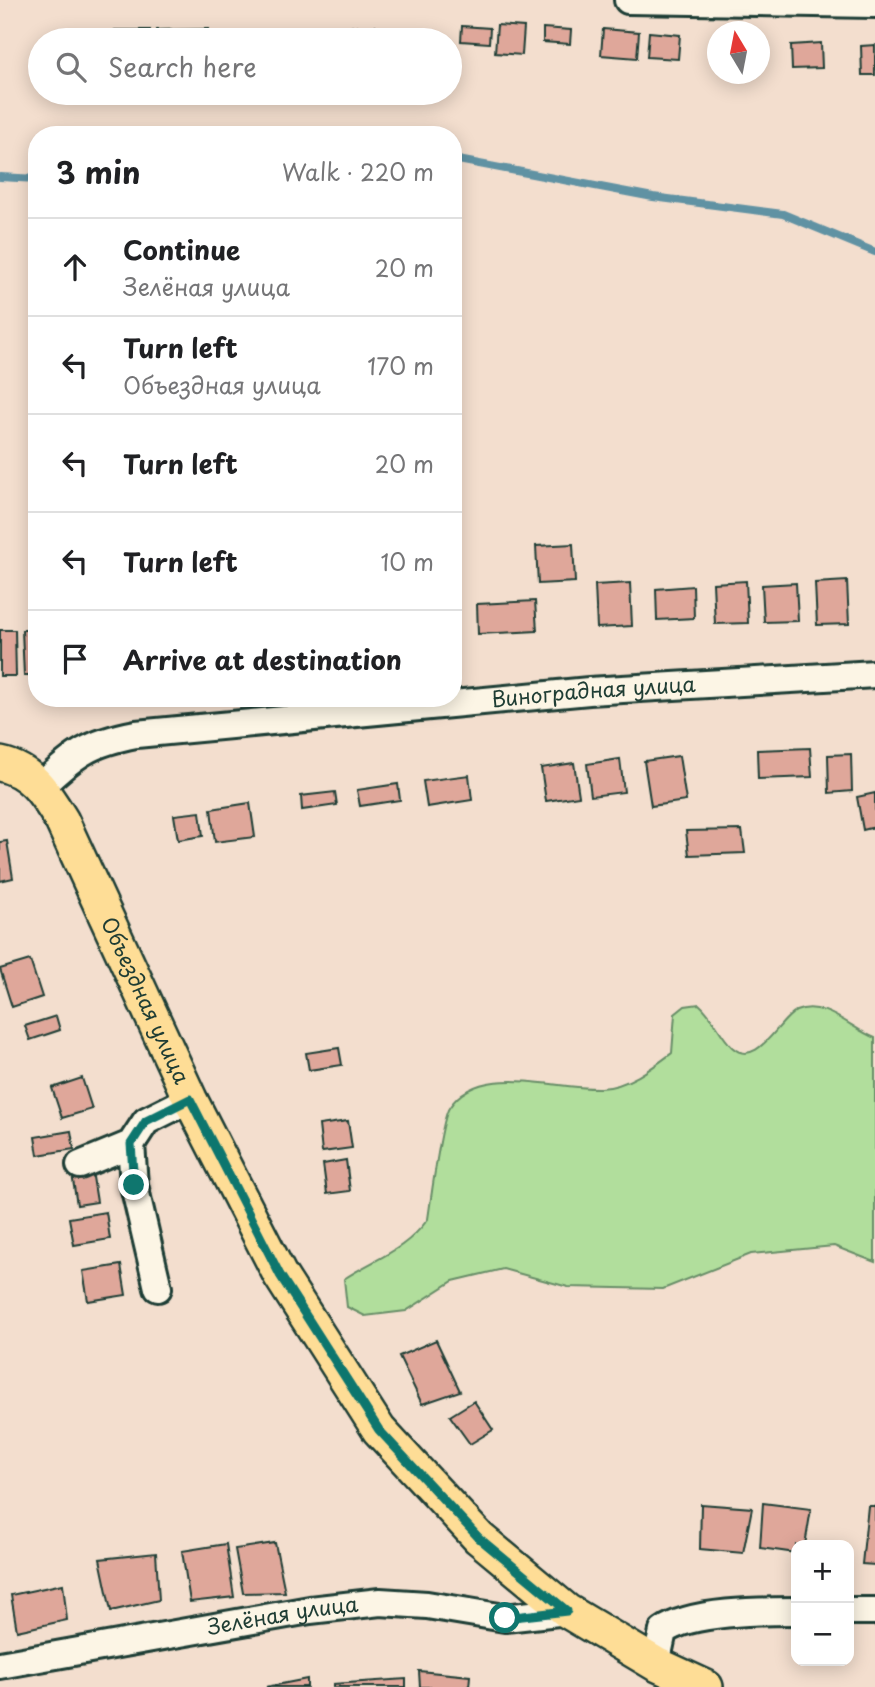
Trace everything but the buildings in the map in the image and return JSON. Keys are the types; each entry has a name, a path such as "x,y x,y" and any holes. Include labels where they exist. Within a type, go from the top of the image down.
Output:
{"main road":[{"path":"0,764 14,767 41,786"},
{"name":"Объездная улица","path":"41,786 62,821 190,1099 280,1275 379,1430 479,1538 567,1611 656,1664 706,1687"}],"street":[{"path":"628,0 875,4"},
{"name":"Виноградная улица","path":"462,703 589,691 875,674"},
{"name":"Виноградная улица","path":"41,786 69,760 100,741 136,734 420,707"},
{"path":"80,1165 131,1144 146,1121 190,1099"},
{"path":"131,1144 134,1185 158,1288"},
{"name":"Зелёная улица","path":"0,1665 310,1610 380,1602 427,1605 505,1618 567,1611"},
{"path":"656,1664 663,1632 676,1622 762,1611 791,1611"},
{"path":"854,1611 875,1611"}],"green space":[{"path":"699,1004 727,1042 741,1052 758,1048 789,1016 806,1008 837,1016 875,1038 875,1262 834,1246 751,1254 663,1289 568,1287 503,1269 453,1281 406,1311 365,1316 347,1307 344,1279 399,1247 428,1219 446,1115 462,1094 479,1085 498,1082 519,1081 582,1088 620,1084 639,1076 672,1053 675,1014 685,1006"}],"waterway":[{"path":"462,161 653,197 783,214 875,252"},
{"path":"0,177 28,179"}],"route":[{"path":"134,1185 131,1144 146,1121 190,1099 280,1275 379,1430 479,1538 567,1611 505,1618"}]}
